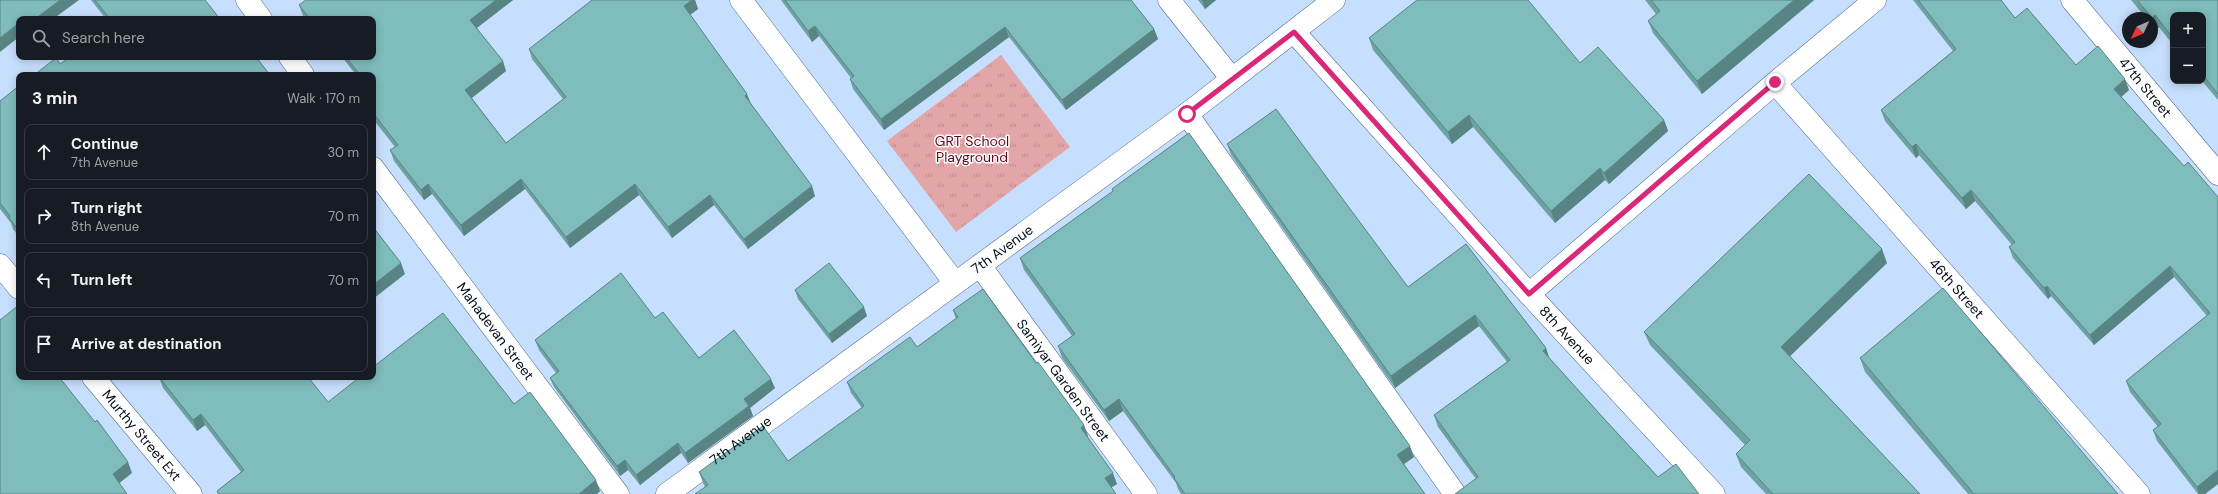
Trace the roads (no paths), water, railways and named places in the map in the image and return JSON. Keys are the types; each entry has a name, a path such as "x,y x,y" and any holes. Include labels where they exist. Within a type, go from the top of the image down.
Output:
{"street":[{"path":"247,0 259,16"},
{"path":"741,0 955,283"},
{"path":"1168,0 1232,79"},
{"name":"7th Avenue","path":"667,494 955,283 981,267 1187,114 1334,0"},
{"path":"1529,294 1775,82 1875,0"},
{"name":"47th Street","path":"2072,0 2218,174"},
{"name":"8th Avenue","path":"1294,32 1529,294 1714,494"},
{"path":"292,60 301,72"},
{"name":"46th Street","path":"1775,82 2139,494"},
{"path":"1187,114 1455,494"},
{"name":"Mahadevan Street","path":"376,172 618,494"},
{"path":"0,265 16,284"},
{"name":"Samiyar Garden Street","path":"981,267 1146,494"},
{"name":"Murthy Street Ext","path":"96,380 191,494"}],"park label":[{"name":"GRT School Playground","path":"972,150"}]}
